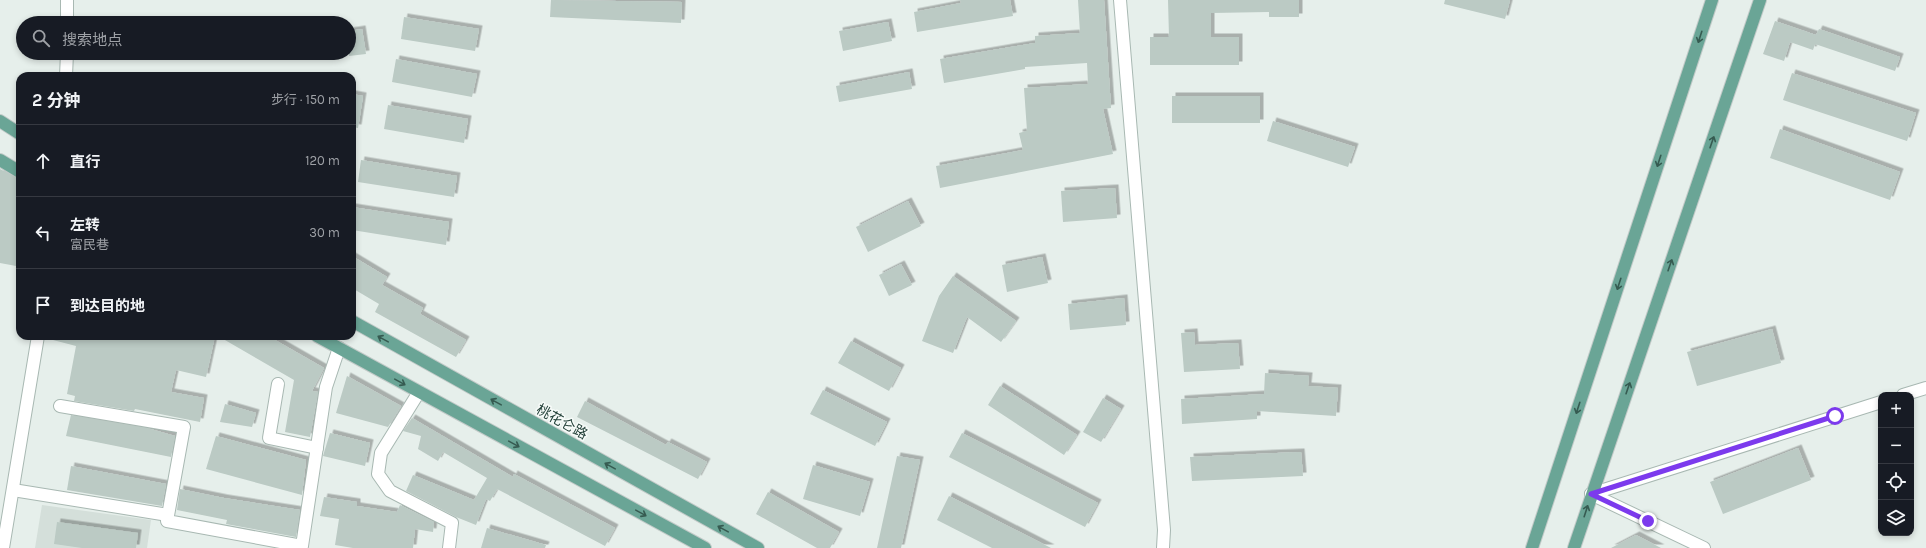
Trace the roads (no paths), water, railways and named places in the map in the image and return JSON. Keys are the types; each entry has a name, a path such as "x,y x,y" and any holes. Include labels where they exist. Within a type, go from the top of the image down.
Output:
{"main road":[{"path":"1532,548 1712,0"},
{"path":"1574,548 1591,494 1760,0"},
{"path":"0,122 16,132"},
{"path":"0,160 16,170"},
{"name":"桃花仑路","path":"356,324 752,547"},
{"path":"325,340 705,548"}],"street":[{"path":"67,0 67,16"},
{"path":"1120,0 1151,356 1164,530 1163,548"},
{"path":"66,72 67,60"},
{"path":"3,548 37,340"},
{"path":"60,406 184,427 167,521 302,546 326,387 340,348"},
{"path":"278,384 269,438 317,448"},
{"path":"1913,392 1926,388"},
{"path":"419,392 381,453 378,474 390,491 452,523 449,548"},
{"path":"1591,494 1878,403"},
{"path":"13,490 168,515"},
{"path":"1591,494 1704,548"}]}
